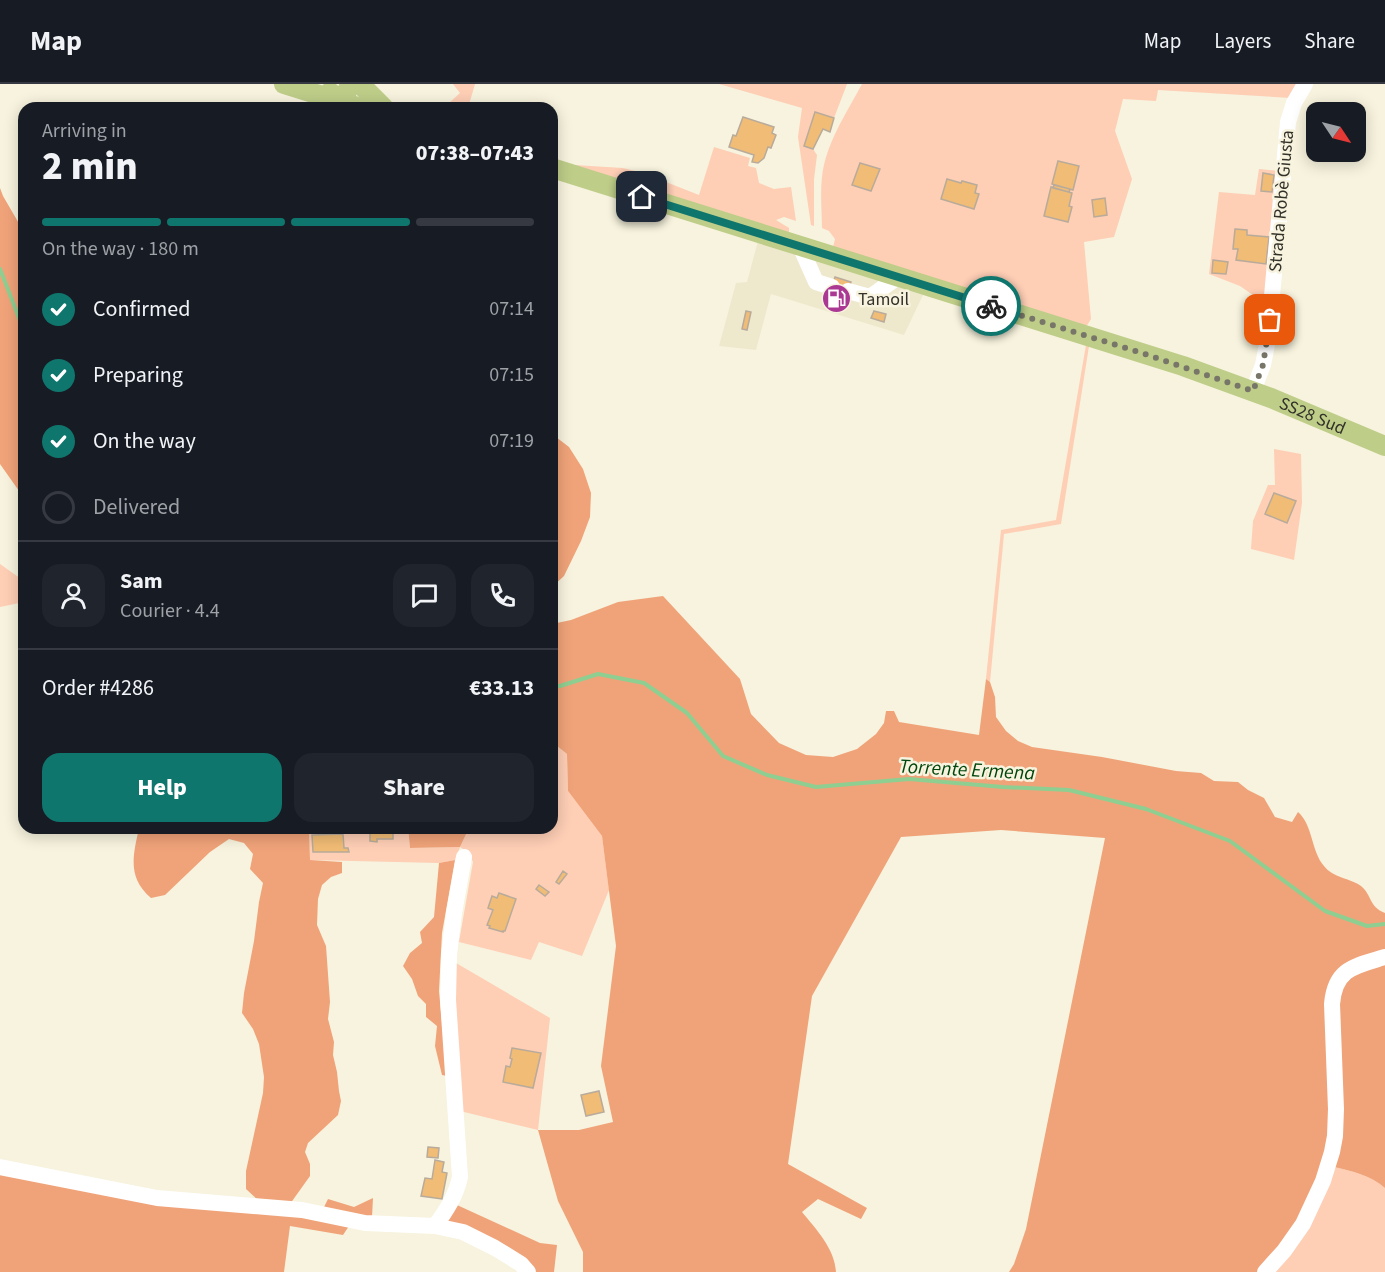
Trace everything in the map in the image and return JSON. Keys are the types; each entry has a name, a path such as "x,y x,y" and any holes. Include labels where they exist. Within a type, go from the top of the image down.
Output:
{"main road":[{"path":"284,84 346,94 350,84"},
{"path":"360,84 378,102"},
{"path":"333,92 350,102"},
{"name":"SS28 Sud","path":"558,170 1155,357 1253,391 1385,446"}],"street":[{"name":"Strada Robè Giusta","path":"1253,391 1263,365 1268,339 1288,122 1294,103 1305,84"},
{"path":"800,246 816,282 870,297 898,277"},
{"path":"435,1226 458,1188 460,1177 448,1000 449,955 464,857"},
{"path":"1265,1272 1284,1251 1303,1224 1323,1181 1332,1152 1336,1109 1332,1004 1335,984 1341,976 1357,965 1385,957"},
{"path":"0,1167 157,1198 302,1210 365,1223 435,1226 463,1232 495,1248 521,1264 528,1272"}],"shaded area":[{"path":"453,84 475,84 470,102 450,102 460,93"},
{"path":"719,84 847,84 834,118 815,112 804,146 813,149 817,155 814,179 814,226 811,225 798,137 802,108"},
{"path":"862,84 1301,84 1291,98 1158,90 1156,101 1123,99 1115,131 1132,179 1114,237 1084,242 1091,319 1086,327 833,247 835,239 829,231 822,228 821,190 824,164 838,129"},
{"path":"714,147 750,158 748,166 756,168 759,183 774,189 791,187 796,221 784,217 776,220 789,228 789,233 574,165 623,168 643,173 699,195"},
{"path":"1259,169 1279,171 1266,304 1240,286 1209,274 1219,192 1255,195"},
{"path":"0,188 18,222 18,490 0,464"},
{"path":"758,241 923,295 904,335 771,294 756,350 719,346 736,283 747,282"},
{"path":"1086,345 1089,346 1061,524 1004,534 990,682 986,679 1001,530 1056,520"},
{"path":"558,439 569,447 583,469 591,493 590,517 564,576 558,582"},
{"path":"1274,449 1301,454 1302,503 1294,560 1251,549 1253,521 1268,485 1275,485"},
{"path":"0,564 18,577 18,603 0,607"},
{"path":"663,596 740,679 751,714 779,743 806,755 833,757 857,749 876,734 884,723 886,711 894,711 899,722 979,735 986,679 990,682 995,697 996,717 1006,731 1018,741 1032,747 1176,771 1201,773 1214,781 1238,782 1264,798 1275,817 1292,822 1298,812 1303,817 1324,866 1332,873 1361,886 1376,908 1385,913 1385,951 1340,969 1330,1124 1322,1165 1295,1226 1258,1272 1009,1272 1026,1229 1105,838 1001,830 901,837 812,996 788,1164 867,1208 861,1219 818,1199 802,1212 828,1247 836,1272 583,1272 583,1252 558,1201 538,1130 579,1130 613,1122 601,1066 616,946 602,836 568,791 567,754 558,747 558,623 618,602"},
{"path":"558,747 567,754 568,791 602,836 609,890 582,956 539,942 531,960 459,942 473,862 469,853 460,847 466,834 558,834"},
{"path":"138,834 309,834 310,860 342,862 342,873 331,877 322,885 318,899 317,925 326,946 330,1002 328,1019 334,1042 333,1055 341,1101 338,1115 308,1143 305,1152 310,1164 310,1176 290,1204 260,1202 246,1189 246,1171 263,1093 264,1077 259,1044 253,1029 242,1013 263,883 250,869 253,854 244,843 229,839 210,852 165,895 151,898 143,890 135,874 135,848"},
{"path":"309,834 409,834 410,848 460,847 455,860 439,863 310,860"},
{"path":"409,834 466,834 460,847 410,848"},
{"path":"455,860 442,933 439,991 447,1076 442,1075 435,1046 437,1026 426,1017 426,1004 418,996 412,979 403,966 410,953 422,943 420,932 434,917 439,863"},
{"path":"456,963 550,1018 538,1130 460,1111"},
{"path":"1385,964 1385,1188 1367,1177 1334,1167 1338,1013 1341,988 1355,974"},
{"path":"1334,1167 1367,1177 1385,1188 1385,1272 1272,1272"},
{"path":"0,1172 291,1214 349,1226 343,1235 290,1226 284,1272 0,1272"},
{"path":"373,1198 372,1217 323,1209 328,1199 354,1207"},
{"path":"457,1205 540,1243 557,1245 554,1272 535,1272 442,1222"}],"building":[{"path":"815,112 834,118 830,132 823,129 813,149 804,146"},
{"path":"743,117 774,127 772,133 776,135 771,148 768,147 764,158 758,163 752,162 754,155 729,147"},
{"path":"1058,161 1079,166 1073,190 1052,184"},
{"path":"860,163 880,169 871,191 852,185"},
{"path":"1263,173 1274,175 1272,192 1261,191"},
{"path":"947,179 977,185 975,193 979,194 974,209 941,199"},
{"path":"1054,185 1070,189 1069,192 1053,188"},
{"path":"1051,187 1072,193 1069,206 1072,207 1068,222 1044,216"},
{"path":"1105,198 1107,215 1094,217 1092,200"},
{"path":"1235,229 1247,230 1247,235 1269,237 1266,264 1236,260 1238,249 1233,249"},
{"path":"1213,260 1228,262 1226,274 1212,273"},
{"path":"835,277 851,282 843,310 827,305"},
{"path":"746,311 751,312 747,330 742,329"},
{"path":"874,311 886,314 884,322 871,318"},
{"path":"1274,493 1296,501 1287,523 1265,514"},
{"path":"343,834 344,848 348,848 349,852 313,852 312,835"},
{"path":"370,834 393,834 393,839 370,841"},
{"path":"563,871 567,874 559,884 556,882"},
{"path":"539,885 549,892 545,896 536,889"},
{"path":"499,893 516,899 503,932 489,928 490,926 487,925 493,910 488,908 492,896 497,898"},
{"path":"512,1048 541,1053 533,1088 503,1082 506,1066 510,1067"},
{"path":"599,1091 604,1112 586,1116 581,1095"},
{"path":"428,1147 439,1148 438,1158 427,1157"},
{"path":"435,1160 444,1162 442,1172 447,1173 442,1199 421,1196 425,1178 432,1179"}],"waterway":[{"name":"Torrente Ermena","path":"0,269 18,316"},
{"name":"Torrente Ermena","path":"558,686 598,674 644,683 687,713 723,756 767,775 816,787 909,779 1069,790 1146,809 1230,841 1325,911 1367,926 1385,924"}],"way so far":[{"path":"991,306 1183,366 1253,391 1263,365 1270,320"}],"place":[{"name":"Tamoil","path":"837,299"}],"route":[{"path":"642,197 991,306"}]}
